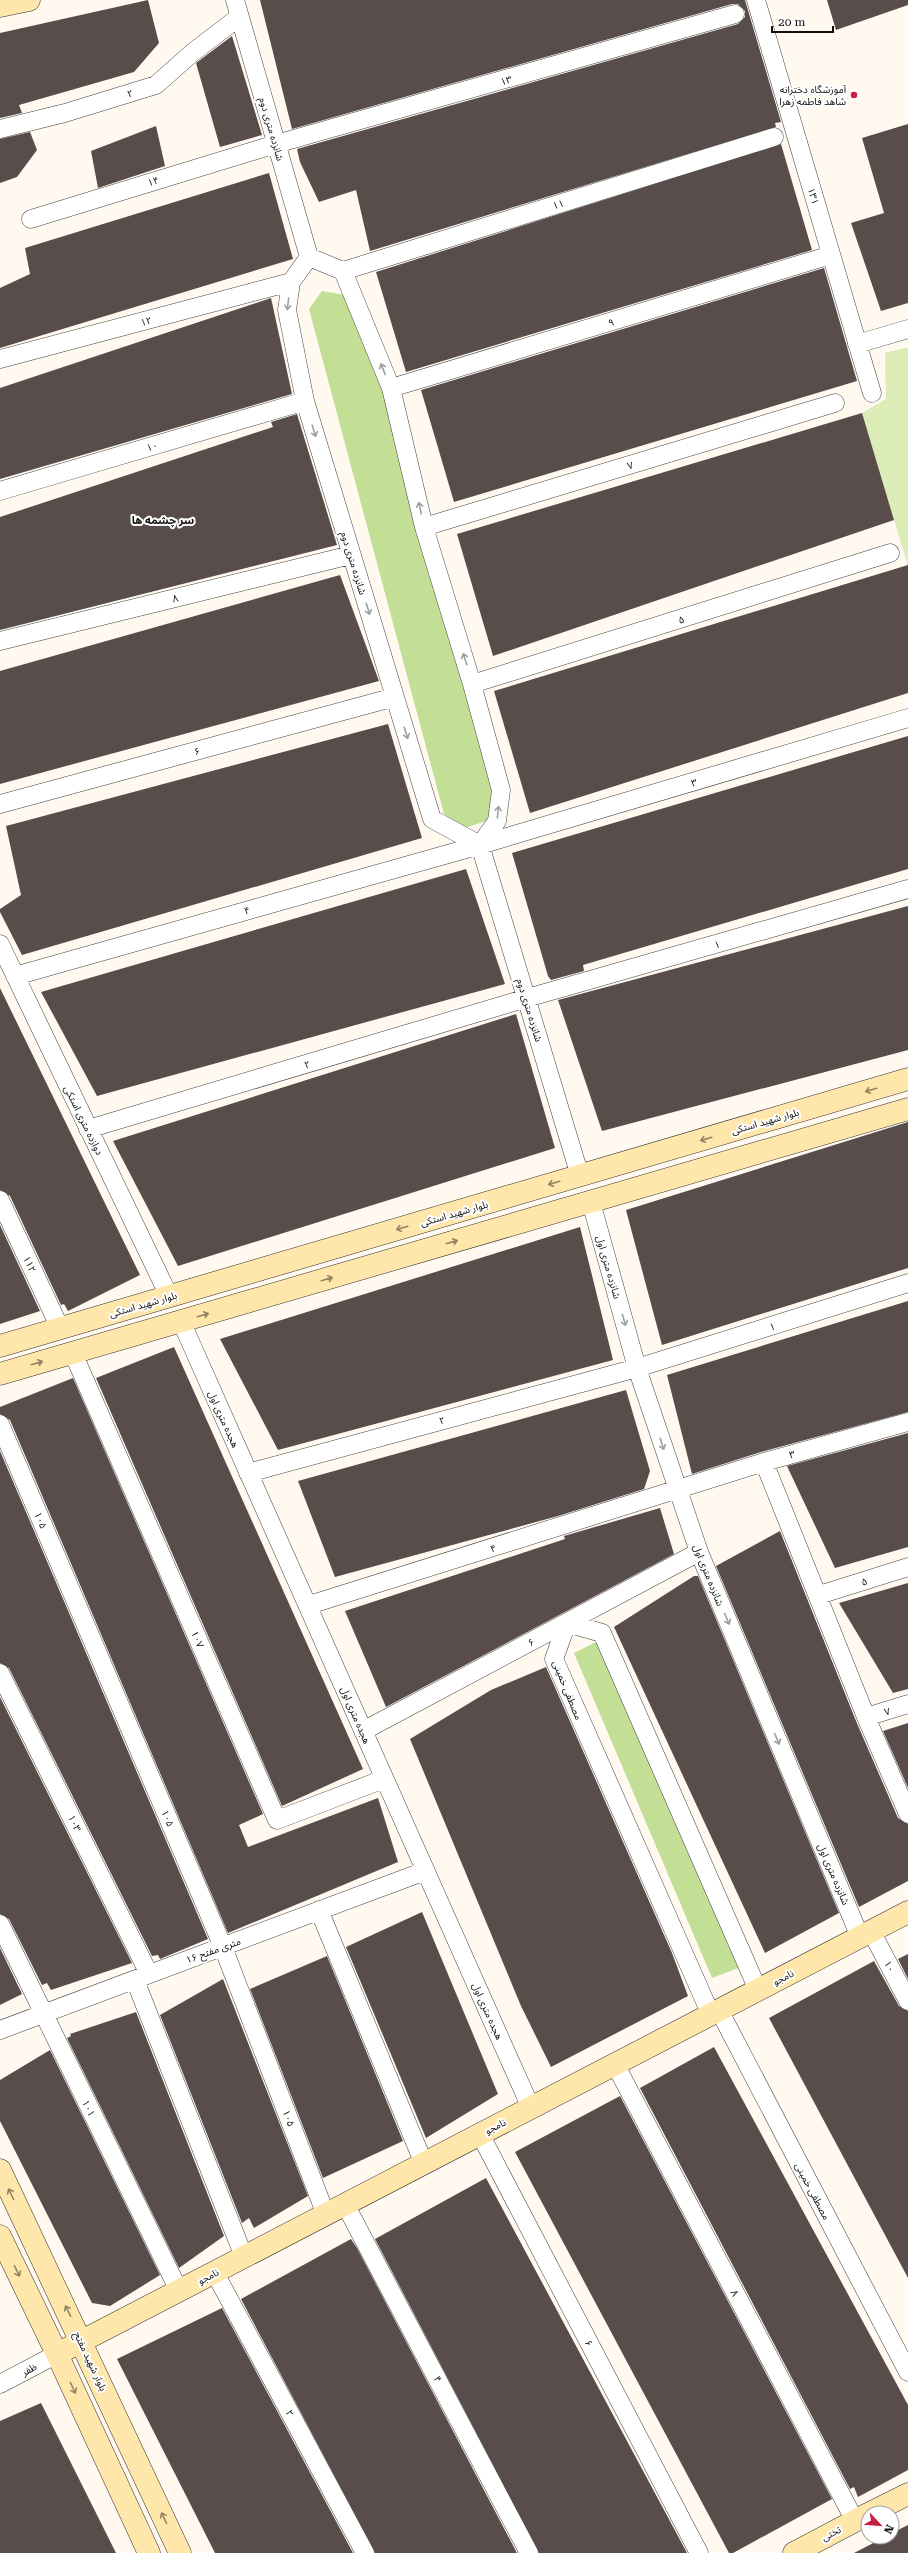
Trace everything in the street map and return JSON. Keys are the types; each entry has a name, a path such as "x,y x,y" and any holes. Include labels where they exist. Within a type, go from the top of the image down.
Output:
{"main road":[{"path":"0,6 29,0"},
{"name":"بلوار شهید استکی","path":"0,1346 908,1080"},
{"path":"0,1374 908,1109"},
{"path":"737,1130 745,1157"},
{"name":"نامجو","path":"58,2354 244,2257 346,2206 480,2134 908,1912"},
{"name":"بلوار شهید مفتح","path":"0,2170 83,2342 180,2553"},
{"path":"0,2236 58,2354 149,2553"},
{"name":"تختی","path":"886,2505 908,2494"},
{"name":"تختی","path":"794,2553 860,2518"}],"street":[{"name":"۱۳۱","path":"756,0 872,393"},
{"name":"۲","path":"0,129 65,113 156,85 192,53 237,8"},
{"name":"شانزده متری دوم","path":"237,8 309,257 291,282 287,310 305,401 432,819 480,845 580,1176"},
{"name":"۱۳","path":"276,144 735,14"},
{"name":"۱۱","path":"343,271 774,137"},
{"name":"۱۴","path":"31,219 276,144"},
{"name":"۹","path":"391,388 831,255"},
{"path":"309,257 343,271 391,388 424,527 472,684 501,790 497,821 480,845"},
{"name":"۱۲","path":"0,359 291,282"},
{"path":"858,344 908,329"},
{"name":"۱۰","path":"0,491 305,401"},
{"name":"۷","path":"424,527 835,403"},
{"name":"۵","path":"472,684 890,553"},
{"name":"۸","path":"0,641 351,555"},
{"name":"۶","path":"0,804 395,697"},
{"name":"۳","path":"480,845 908,718"},
{"name":"۴","path":"15,976 480,845"},
{"name":"۱","path":"527,998 908,889"},
{"name":"دوازده متری استکی","path":"0,944 169,1296"},
{"name":"۲","path":"88,1129 527,998"},
{"name":"۱۱۲","path":"0,1200 60,1328"},
{"name":"شانزده متری اول","path":"591,1202 637,1368 699,1552 866,1934"},
{"name":"۱","path":"637,1368 908,1283"},
{"name":"هجده متری اول","path":"182,1321 248,1473 309,1605 384,1779 531,2108"},
{"name":"۱۰۷","path":"73,1352 278,1820 384,1779"},
{"name":"۲","path":"248,1473 637,1368"},
{"name":"۳","path":"678,1491 764,1462 908,1422"},
{"name":"۱۰۵","path":"0,1424 223,1946 326,2215"},
{"path":"764,1462 819,1595 866,1717 908,1814"},
{"name":"۴","path":"309,1605 678,1491"},
{"name":"۶","path":"364,1731 699,1552"},
{"name":"۵","path":"819,1595 908,1567"},
{"path":"567,1623 602,1633 758,1990"},
{"name":"مصطفی خمینی","path":"567,1623 554,1659 715,2012 908,2372"},
{"name":"۱۰۳","path":"0,1673 142,1977 244,2257"},
{"name":"۷","path":"866,1717 908,1704"},
{"name":"۱۶ متری مفتح","path":"0,2030 425,1871"},
{"path":"319,1910 424,2164"},
{"name":"۱۰۱","path":"0,1924 179,2291"},
{"name":"۱۰","path":"866,1934 908,2000"},
{"name":"۸","path":"615,2064 860,2509"},
{"name":"۶","path":"480,2134 699,2553"},
{"name":"۴","path":"346,2206 529,2553"},
{"name":"۲","path":"215,2273 365,2553"},
{"name":"ظفر","path":"0,2384 58,2354"}],"green space":[{"path":"322,291 362,298 498,811 486,821 465,828 444,814 309,309"},
{"path":"908,347 908,566 862,413 886,399 885,353"},
{"path":"600,1640 741,1967 712,1978 574,1653"}],"building":[{"path":"148,0 159,43 134,72 19,105 22,113 0,118 0,33"},
{"path":"260,0 745,0 781,122 775,123 776,127 370,251 356,190 319,202 300,162 297,149 738,24 745,17 745,11 738,4 732,4 292,129"},
{"path":"827,0 908,0 908,5 836,30"},
{"path":"232,36 262,135 220,147 196,63"},
{"path":"908,124 908,303 881,311 851,223 884,213 862,138"},
{"path":"156,126 165,166 98,188 91,151"},
{"path":"30,132 37,150 17,177 0,183 0,139"},
{"path":"781,144 812,250 406,372 376,272"},
{"path":"269,173 293,259 0,348 0,288 30,274 25,248"},
{"path":"824,268 857,381 454,502 421,390"},
{"path":"271,298 292,394 0,479 0,388"},
{"path":"862,413 894,520 493,656 457,534"},
{"path":"297,414 337,545 0,630 0,517 273,427 271,422"},
{"path":"908,565 908,693 530,813 494,691"},
{"path":"340,575 379,681 0,784 0,671"},
{"path":"388,724 422,838 22,955 0,912 0,909 21,895 6,826"},
{"path":"908,736 908,869 583,965 584,971 551,980 548,976 512,853"},
{"path":"466,869 505,984 97,1096 41,992"},
{"path":"908,906 908,1050 602,1131 558,1000"},
{"path":"0,988 140,1275 68,1311 64,1304 61,1305 10,1196 0,1190"},
{"path":"516,1014 555,1148 178,1266 113,1141"},
{"path":"908,1122 908,1268 662,1345 626,1210"},
{"path":"0,1225 40,1311 0,1324"},
{"path":"580,1227 613,1360 278,1450 220,1339"},
{"path":"908,1301 908,1412 761,1452 692,1474 667,1375"},
{"path":"174,1347 363,1769 282,1806 96,1378"},
{"path":"73,1378 263,1814 239,1825 248,1847 378,1798 398,1862 228,1933 10,1420 0,1414 0,1407"},
{"path":"626,1390 650,1471 644,1489 558,1516 335,1577 298,1481"},
{"path":"908,1433 908,1547 835,1568 787,1466"},
{"path":"0,1451 208,1939 160,1959 158,1955 152,1956 9,1668 0,1663"},
{"path":"660,1508 674,1554 386,1707 345,1611 565,1539 564,1536"},
{"path":"780,1531 856,1721 898,1818 908,1824 908,1881 859,1907 716,1566"},
{"path":"694,1576 698,1576 839,1913 765,1953 614,1627"},
{"path":"908,1583 908,1689 893,1693 839,1603"},
{"path":"546,1667 672,1953 688,1996 551,2067 521,2006 410,1739 491,1690"},
{"path":"0,1697 132,1963 51,1990 47,1983 42,1985 9,1919 0,1914"},
{"path":"908,1723 908,1788 883,1731"},
{"path":"422,1912 498,2094 426,2138 346,1947"},
{"path":"0,1948 22,1994 0,2005"},
{"path":"908,1954 908,1979 898,1959"},
{"path":"327,1956 403,2141 323,2178 250,1989"},
{"path":"874,1961 899,2006 908,2011 908,2278 769,2018"},
{"path":"223,1979 308,2196 254,2228 249,2218 242,2223 160,2015"},
{"path":"136,2012 224,2236 179,2268 67,2038 71,2036 70,2034"},
{"path":"714,2047 908,2405 908,2470 858,2497 854,2487 850,2489 640,2088"},
{"path":"50,2050 160,2275 110,2306 92,2303 0,2121 0,2080"},
{"path":"620,2096 832,2499 733,2553 729,2553 515,2152"},
{"path":"486,2178 687,2553 539,2553 375,2239"},
{"path":"351,2239 517,2553 375,2553 241,2299"},
{"path":"222,2308 353,2553 215,2553 117,2359"},
{"path":"41,2403 116,2553 0,2553 0,2421"},
{"path":"908,2525 908,2553 854,2553 870,2545 900,2545 900,2529"}],"place":[{"name":"آموزشگاه دخترانه شاهد فاطمه زهرا","path":"854,95"}],"district":[{"name":"سر چشمه ها","path":"163,520"}]}
